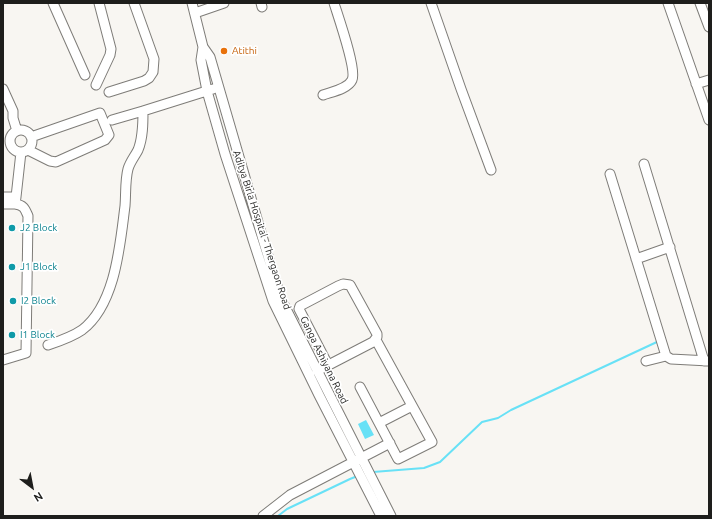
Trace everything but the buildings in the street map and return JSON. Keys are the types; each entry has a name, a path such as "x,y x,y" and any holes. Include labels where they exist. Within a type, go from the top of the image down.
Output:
{"street":[{"path":"53,3 85,75"},
{"path":"96,86 110,55 111,48 99,3"},
{"path":"109,92 144,81 149,78 153,72 154,59 134,3"},
{"name":"Aditya Birla Hospital - Thergaon Road","path":"192,3 203,47 201,60 207,91 225,154 273,301 357,460 381,516"},
{"path":"195,13 224,3"},
{"path":"323,96 348,85 352,81 354,75 354,69 334,3"},
{"path":"431,3 460,89 492,170"},
{"path":"668,3 709,120"},
{"path":"700,3 709,27"},
{"name":"Ganga Ashiyana Road","path":"203,47 210,57 262,236 282,299 317,371 357,460 391,516"},
{"path":"696,84 709,80"},
{"path":"112,120 219,87"},
{"path":"3,89 13,115 17,131"},
{"path":"3,101 9,113 13,115"},
{"path":"48,345 67,338 82,330 94,318 104,301 113,277 118,252 128,169 138,148 143,126 142,110"},
{"path":"16,201 24,151 32,144 29,134 24,130 17,131 11,136 10,144 14,150 24,151 56,162 105,140 109,135 100,113 31,137"},
{"path":"610,174 666,356 671,359 706,361 644,164"},
{"path":"3,197 16,201 25,207 28,216 26,353 3,360"},
{"path":"3,204 16,201"},
{"path":"636,259 670,247"},
{"path":"328,365 299,309 300,306 338,286 343,284 350,285 377,334 376,340 432,442 398,459 360,387"},
{"path":"317,371 376,340"},
{"path":"646,361 666,356"},
{"path":"379,423 412,406"},
{"path":"263,516 290,496 390,443"}],"water":[{"path":"366,420 374,435 365,439 358,424"}],"waterway":[{"path":"373,472 424,468 440,462 482,422 498,418 511,410 659,341"},
{"path":"278,516 287,509 355,477"}],"place":[{"name":"Atithi","path":"224,51"},
{"name":"J2 Block","path":"12,228"},
{"name":"J1 Block","path":"12,267"},
{"name":"I2 Block","path":"13,301"},
{"name":"I1 Block","path":"12,335"}]}
